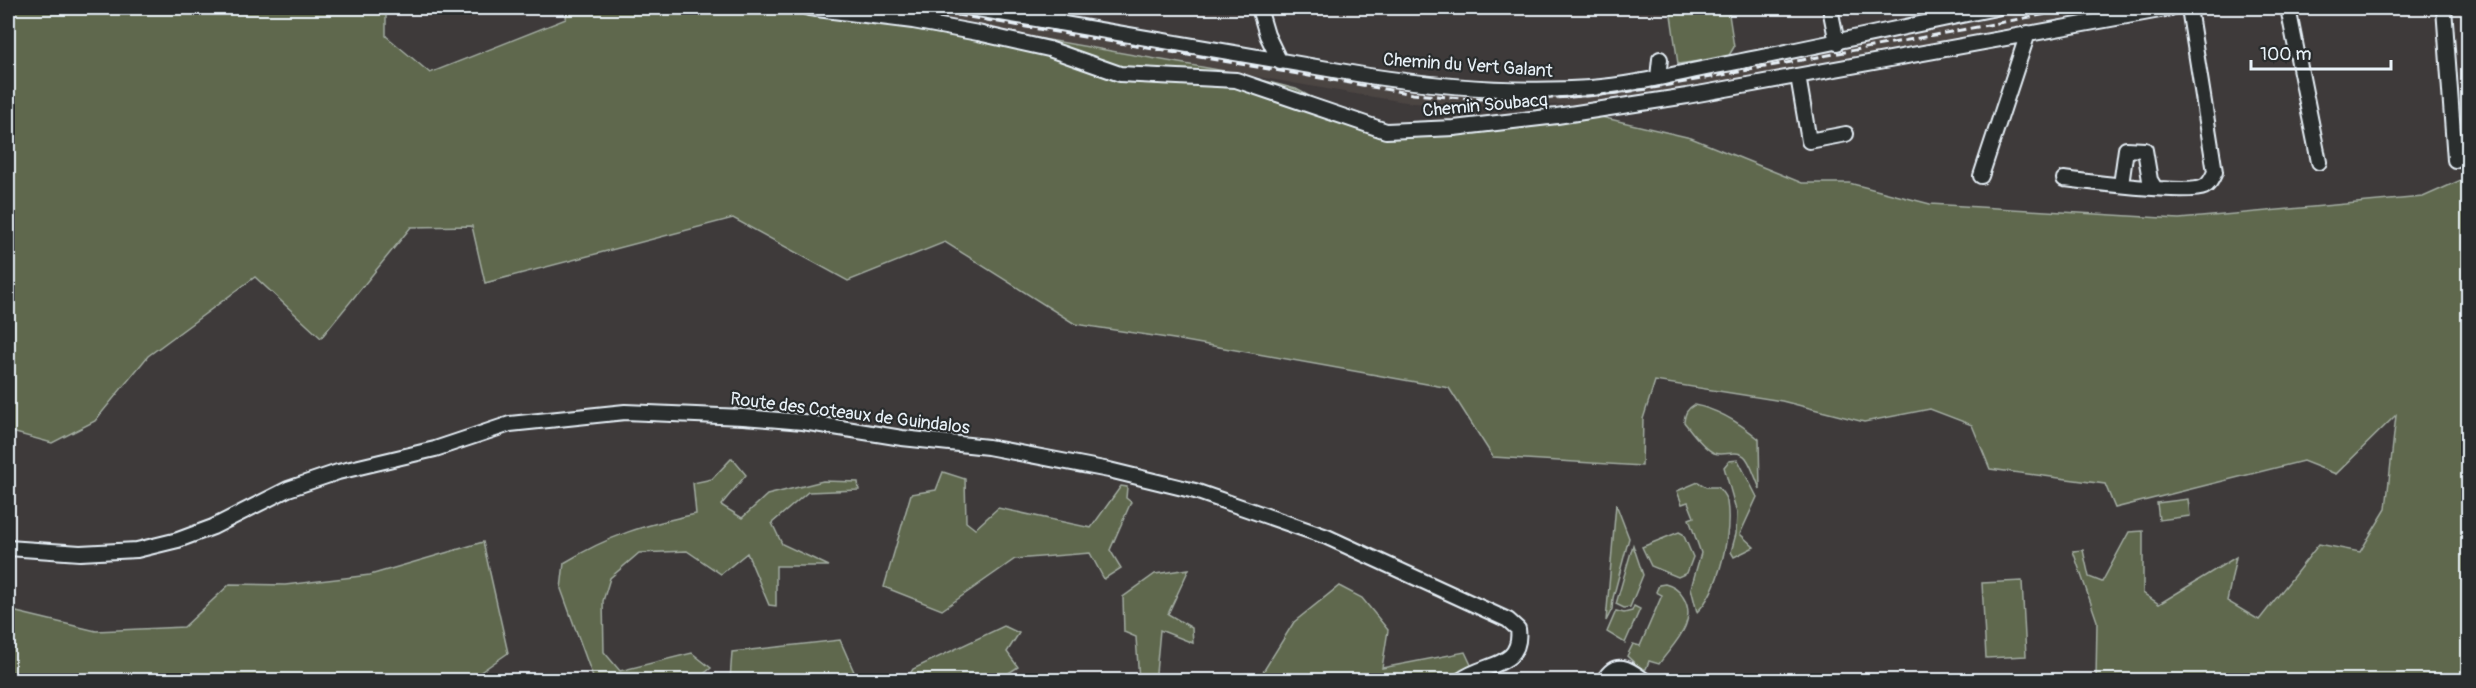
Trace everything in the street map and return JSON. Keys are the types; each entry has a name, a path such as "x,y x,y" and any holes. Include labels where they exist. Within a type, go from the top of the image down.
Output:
{"street":[{"name":"Chemin Soubacq","path":"810,8 913,21 978,33 1049,49 1120,74 1236,80 1386,130 1454,128 1557,116 1687,96 2170,8"},
{"name":"Chemin du Vert Galant","path":"971,8 1280,62 1413,82 1523,90 1593,88 1658,77 1837,43 1960,11 1996,8"},
{"path":"1057,8 1058,23"},
{"path":"1260,8 1266,35 1280,62"},
{"path":"1830,8 1837,43"},
{"path":"2064,179 2156,188 2202,188 2210,183 2215,172 2189,8"},
{"path":"2288,8 2319,162"},
{"path":"2444,8 2455,160"},
{"path":"1981,176 2028,33"},
{"path":"1658,77 1660,59"},
{"path":"1798,75 1809,141 1846,134"},
{"path":"2121,185 2126,149 2145,150 2150,180 2156,188"},
{"name":"Route des Coteaux de Guindalos","path":"8,548 80,553 137,550 178,540 213,527 288,489 338,472 435,449 510,424 625,412 803,422 902,438 988,447 1109,470 1195,491 1327,537 1508,620 1518,629 1520,642 1515,653 1508,659 1470,674 1461,681"},
{"path":"1604,681 1608,673 1618,668 1628,668 1644,681"}],"shaded area":[{"path":"867,8 943,8 1372,82 1641,85 2046,8 2117,8 1657,95 1597,103 1495,107 1412,103 1361,95"}],"green space":[{"path":"8,8 386,8 386,36 430,73 566,19 567,8 867,8 1230,72 1296,89 1378,133 1420,135 1516,128 1601,117 1691,138 1802,183 1849,183 1930,204 2179,219 2423,197 2468,177 2468,680 2096,680 2097,621 2073,551 2083,550 2089,577 2102,582 2129,532 2143,531 2143,593 2159,604 2236,557 2227,601 2259,620 2319,544 2360,552 2386,509 2396,415 2336,474 2303,461 2115,508 2105,484 1990,469 1972,425 1930,409 1864,422 1782,401 1655,381 1643,419 1642,466 1493,457 1449,388 1174,339 1075,324 945,242 848,281 733,218 485,283 472,226 411,227 321,338 255,277 148,356 95,421 52,443 8,431"},
{"path":"1670,8 1728,8 1734,47 1728,57 1678,64"},
{"path":"1694,405 1729,418 1759,439 1760,489 1743,455 1714,453 1690,430 1684,419 1688,410"},
{"path":"732,458 746,475 721,505 742,518 767,495 823,481 858,482 859,490 808,492 772,523 782,544 829,566 776,566 776,606 769,605 747,553 721,574 687,551 639,553 610,578 603,601 604,652 620,671 692,653 711,668 696,680 594,680 561,589 564,563 597,545 628,532 696,514 693,483 712,479"},
{"path":"1738,460 1757,497 1740,534 1754,547 1734,557 1731,552 1736,534 1737,513 1724,467 1729,461"},
{"path":"943,472 965,479 966,522 975,529 998,508 1091,528 1121,486 1127,487 1126,498 1131,502 1110,550 1121,568 1104,579 1090,553 1015,559 942,610 884,587 911,494 936,490"},
{"path":"1698,482 1706,487 1718,487 1723,494 1726,500 1728,529 1722,561 1712,590 1697,612 1691,588 1701,553 1689,519 1694,517 1688,502 1682,504 1677,491"},
{"path":"2188,499 2190,516 2159,520 2157,503"},
{"path":"1616,504 1629,538 1612,609 1606,621"},
{"path":"1679,532 1683,534 1693,557 1687,573 1678,577 1651,566 1642,547"},
{"path":"483,542 508,653 469,680 8,680 8,610 96,631 184,627 230,584 285,585 370,575"},
{"path":"1633,545 1643,575 1630,607 1624,608 1616,604"},
{"path":"1189,569 1168,614 1192,628 1193,643 1160,630 1156,673 1161,680 1139,680 1136,637 1124,632 1123,597 1155,574"},
{"path":"2022,581 2026,656 1986,658 1982,583"},
{"path":"1665,584 1676,589 1683,597 1688,615 1686,624 1677,641 1659,664 1649,661 1646,669 1641,669 1627,656 1633,644 1640,646 1662,595 1656,592 1659,585"},
{"path":"1339,586 1362,598 1388,630 1382,668 1465,652 1472,667 1461,680 1258,680 1294,622"},
{"path":"1634,606 1640,609 1625,643 1607,632 1616,611 1624,613 1632,611"},
{"path":"1004,626 1019,633 1007,652 1018,667 998,680 906,680 913,669"},
{"path":"840,640 855,674 854,680 730,680 732,652"}],"railway":[{"path":"917,8 1413,94 1473,99 1539,99 1648,89 2078,8"}]}
